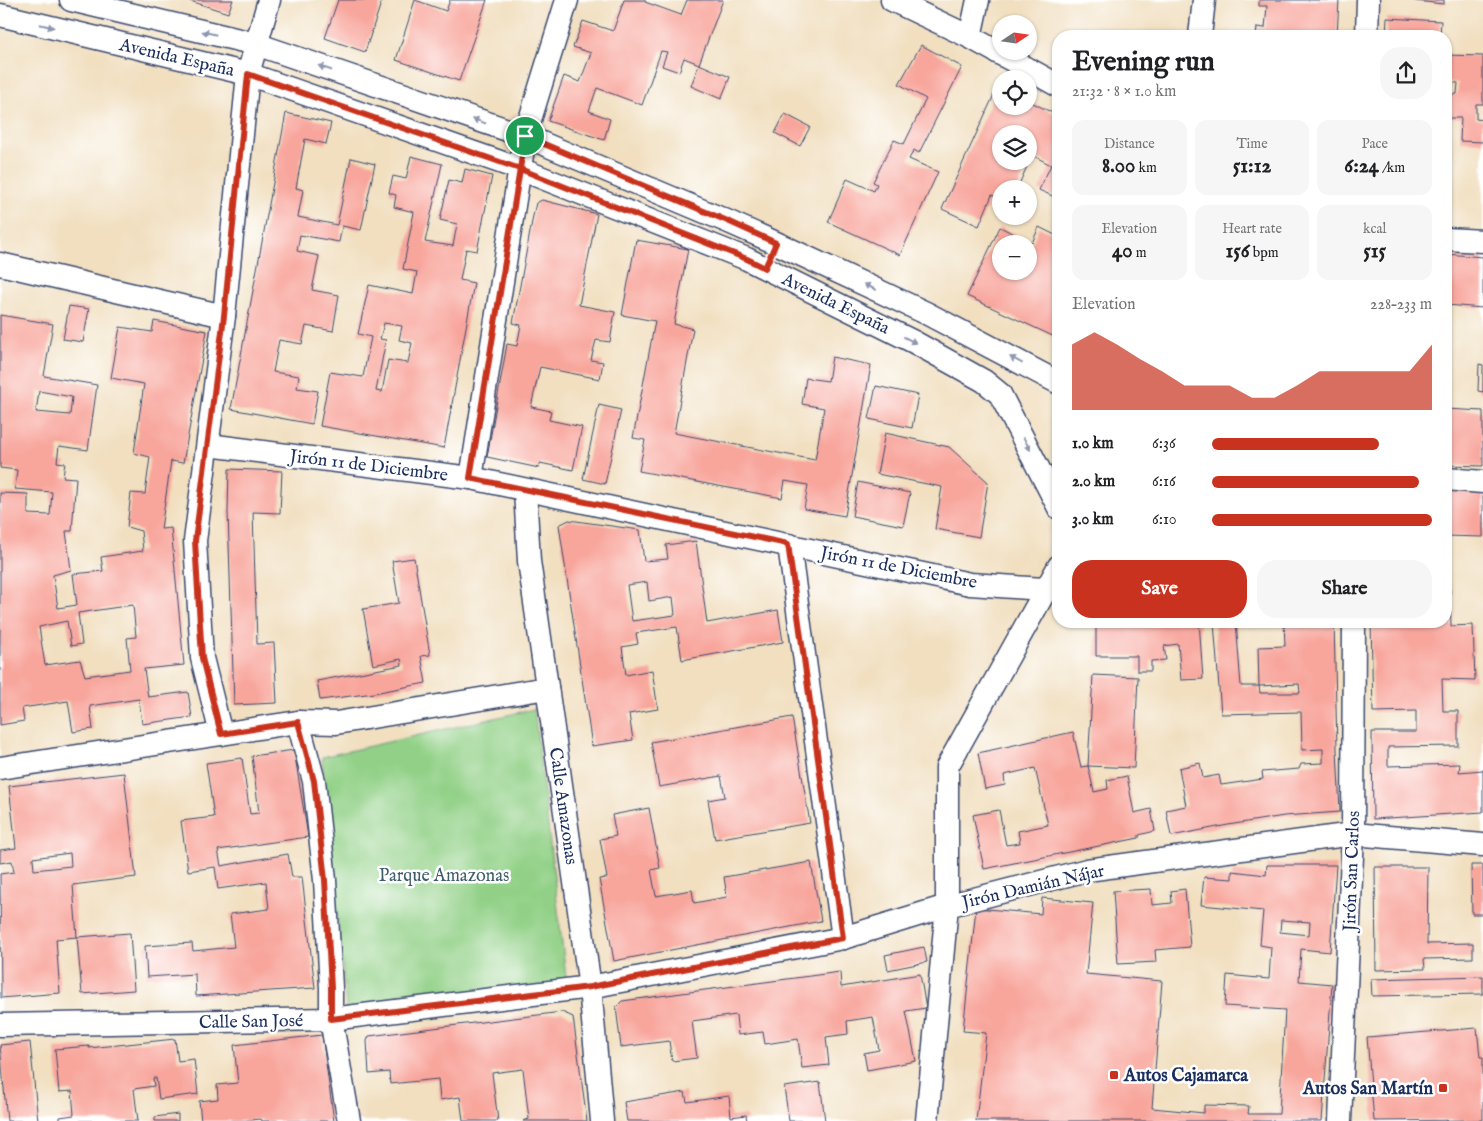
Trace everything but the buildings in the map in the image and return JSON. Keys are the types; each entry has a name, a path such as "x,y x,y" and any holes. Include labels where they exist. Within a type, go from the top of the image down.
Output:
{"street":[{"name":"Avenida España","path":"71,0 256,44 525,136 776,243 926,313 1052,379"},
{"path":"221,734 202,658 195,541 224,316 248,74 269,0"},
{"path":"470,478 525,136 567,0"},
{"path":"892,0 970,37 1052,82"},
{"path":"970,37 978,0"},
{"path":"1201,30 1204,0"},
{"path":"1367,30 1368,0"},
{"name":"Avenida España","path":"0,15 248,74 520,169 747,259 914,342 984,381 1000,394 1052,494"},
{"path":"1452,239 1483,241"},
{"path":"765,268 776,243"},
{"path":"3,267 224,316"},
{"name":"Jirón 11 de Diciembre","path":"208,445 470,478 970,584 1052,589"},
{"path":"1452,479 1483,482"},
{"name":"Calle Amazonas","path":"524,490 529,561 590,987 602,1121"},
{"path":"788,544 843,938"},
{"path":"926,1121 947,906 947,767 1052,589"},
{"name":"Jirón San Carlos","path":"1340,1121 1353,834 1354,628"},
{"path":"0,768 298,722 336,723 547,688"},
{"path":"298,722 314,781 325,880 331,1019 349,1121"},
{"name":"Jirón Damián Nájar","path":"590,987 843,938 947,906 1087,870 1353,834 1483,845"},
{"name":"Calle San José","path":"0,1025 331,1019 590,987"}],"green space":[{"name":"Parque Amazonas","path":"534,709 567,985 347,1015 322,757"}],"place":[{"name":"Autos Cajamarca","path":"1114,1075"},
{"name":"Autos San Martín","path":"1443,1088"}],"route":[{"path":"525,136 520,169 248,74 224,316 195,541 202,658 221,734 298,722 314,781 325,880 331,1019 590,987 843,938 788,544 470,478 520,169 747,259 765,268 776,243 525,136"}]}
